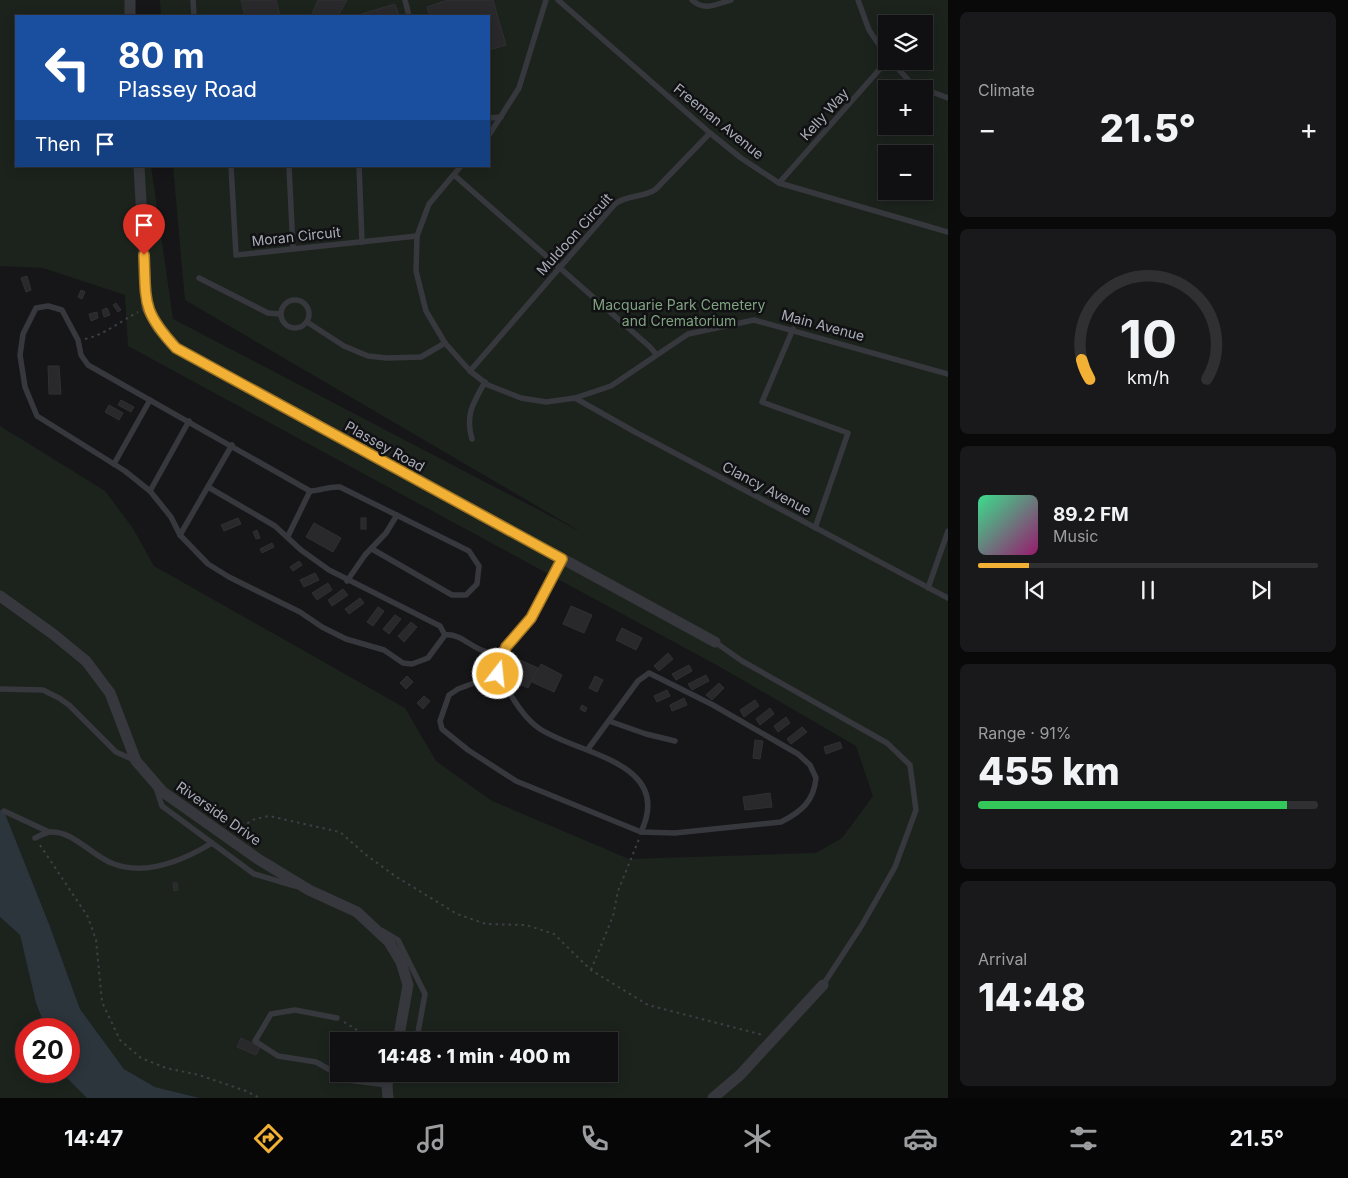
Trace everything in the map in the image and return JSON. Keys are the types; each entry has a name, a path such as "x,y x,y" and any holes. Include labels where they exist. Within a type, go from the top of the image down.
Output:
{"street":[{"path":"130,0 130,15"},
{"name":"Plassey Road","path":"139,167 147,308 158,328 176,348 715,642"},
{"name":"Riverside Drive","path":"0,596 54,634 86,661 110,693 136,761 164,792 225,837 309,890 357,912 389,942 402,962 408,985 400,1032"},
{"path":"713,1098 740,1075 822,985"},
{"path":"388,1082 388,1098"}],"lane":[{"path":"193,0 194,15"},
{"path":"405,0 409,15"},
{"path":"490,134 519,88 546,0"},
{"name":"Freeman Avenue","path":"558,0 710,133 741,158 780,182 948,232"},
{"path":"692,0 703,7 709,8 731,0"},
{"path":"858,0 869,30 878,43"},
{"name":"Kelly Way","path":"780,182 879,70"},
{"path":"899,70 908,80"},
{"path":"933,93 948,98"},
{"path":"490,118 501,117"},
{"name":"Muldoon Circuit","path":"470,370 615,204 622,198 651,193 656,190 710,133"},
{"name":"Moran Circuit","path":"231,167 236,255 417,236"},
{"path":"289,167 293,249"},
{"path":"359,167 362,242"},
{"name":"Main Avenue","path":"460,167 429,204 417,236 416,271 426,311 444,343 470,370 485,382 521,398 546,402 576,398 611,386 688,334 727,324 754,320 793,329 948,374"},
{"path":"454,175 656,354"},
{"path":"199,278 268,313 280,314"},
{"path":"296,300 308,307 309,316 307,322 300,328 293,329 284,324 280,314 283,306 296,300"},
{"path":"372,549 452,595 466,595 477,584 479,566 468,550 340,488 329,486 318,491 310,491 232,445 88,365 80,355 78,340 62,310 48,306 36,308 23,334 20,355 28,396 37,416 114,464 150,492 171,517 180,535 202,559 221,573 300,612 346,639 384,650 402,663 412,664 428,658 445,635 452,634 480,650 490,652 506,647"},
{"path":"307,322 344,346 368,356 387,358 421,356 444,343"},
{"path":"793,329 762,402 848,433 815,528"},
{"path":"472,439 468,424 469,418 485,382"},
{"name":"Clancy Avenue","path":"576,398 635,432 948,598"},
{"path":"114,464 150,400"},
{"path":"150,492 189,421"},
{"path":"180,535 232,445"},
{"path":"208,487 275,526 288,536 300,550 347,581 440,626 445,635"},
{"path":"288,536 310,491"},
{"path":"347,581 364,555 386,534 397,515"},
{"path":"928,588 948,531"},
{"path":"562,559 531,618 506,647 498,674 515,702 539,728 588,749 633,774 648,793 648,813 641,832"},
{"name":"Plassey Road","path":"715,642 748,664 887,743 910,765 916,810 895,867 862,925 822,985"},
{"path":"498,674 458,688 449,695 440,721 442,729 468,750 516,781 641,832 675,833 781,822 793,816 811,799 816,778 810,765 798,754 650,673 638,681 588,749"},
{"path":"0,689 43,690 59,698 70,705 116,752 136,761"},
{"path":"609,721 646,734 675,741"},
{"path":"153,781 162,806 254,874 309,890"},
{"path":"4,811 49,832 81,842 98,857 114,865 138,868 164,865 190,857 212,842"},
{"path":"35,838 49,832"},
{"path":"357,912 398,940 425,994 418,1032"},
{"path":"330,1070 316,1062 278,1056 255,1041 271,1014 295,1010 337,1018"}],"path":[{"path":"78,340 104,334 120,321 134,314"},
{"path":"225,837 255,819 269,816 340,832 365,854 395,876 457,914 486,924 526,926 554,934 591,970 648,1006 772,1038"},
{"path":"591,970 613,916 618,891 641,832"},
{"path":"35,838 88,917 96,940 102,1002 120,1040 141,1058 166,1068 199,1074 260,1098"},
{"path":"337,1018 360,1032"}],"green space":[{"name":"Macquarie Park Cemetery and Crematorium","path":"0,0 127,0 129,15 15,15 15,167 151,167 173,319 583,533 185,300 173,167 490,167 490,15 161,15 160,0 948,0 948,1098 200,1098 155,1087 124,1069 80,1009 49,924 4,811 0,810 0,426 105,491 132,527 154,566 405,708 436,761 492,801 629,859 816,853 842,838 873,796 856,746 722,668 128,346 125,295 43,268 0,266"},
{"path":"0,917 20,935 36,1003 42,1018 15,1018 15,1083 74,1083 87,1098 0,1098"}],"shaded area":[{"path":"0,810 4,811 49,924 80,1009 124,1069 155,1087 200,1098 87,1098 72,1083 80,1083 80,1018 42,1018 36,1003 20,935 0,917"}],"building":[{"path":"241,0 276,0 280,15 245,15"},
{"path":"318,0 347,0 339,15 311,15"},
{"path":"448,0 493,0 506,45 490,50 490,15 430,15 427,7"},
{"path":"395,4 399,15 358,15"},
{"path":"27,276 31,290 26,292 21,278"},
{"path":"81,290 85,292 82,299 78,297"},
{"path":"116,303 121,310 118,312 113,305"},
{"path":"107,308 110,315 104,317 102,310"},
{"path":"97,312 98,318 91,321 89,314"},
{"path":"48,366 59,366 61,394 49,394"},
{"path":"121,400 134,407 131,412 118,405"},
{"path":"109,405 123,413 119,420 105,412"},
{"path":"238,518 241,524 224,531 221,525"},
{"path":"361,518 366,518 366,529 361,529"},
{"path":"314,523 341,538 333,552 306,537"},
{"path":"257,530 260,538 256,539 253,532"},
{"path":"272,543 274,547 262,553 260,549"},
{"path":"299,561 302,565 293,571 290,567"},
{"path":"315,573 319,580 304,587 300,580"},
{"path":"328,583 332,590 317,600 312,593"},
{"path":"343,589 348,595 332,606 328,600"},
{"path":"360,598 364,603 349,614 345,609"},
{"path":"571,606 592,615 584,633 563,624"},
{"path":"378,607 384,611 373,626 367,622"},
{"path":"395,615 401,619 389,634 383,629"},
{"path":"411,622 417,627 404,642 398,636"},
{"path":"622,628 642,638 636,650 616,640"},
{"path":"668,653 673,659 659,671 654,666"},
{"path":"520,660 538,668 528,688 510,679"},
{"path":"541,664 562,675 554,692 532,682"},
{"path":"689,665 692,671 676,680 672,674"},
{"path":"706,675 709,681 692,690 688,684"},
{"path":"407,676 413,682 406,689 400,683"},
{"path":"595,676 603,680 597,692 589,688"},
{"path":"719,683 724,688 712,700 706,695"},
{"path":"667,690 670,696 657,702 654,696"},
{"path":"424,696 430,701 423,709 417,703"},
{"path":"684,698 687,705 672,711 670,705"},
{"path":"755,700 759,706 744,717 740,710"},
{"path":"582,705 587,708 585,712 580,709"},
{"path":"770,708 774,714 760,725 756,719"},
{"path":"786,717 790,723 778,732 774,726"},
{"path":"802,727 807,732 791,744 787,739"},
{"path":"755,740 763,741 760,759 753,758"},
{"path":"840,742 842,748 826,754 824,747"},
{"path":"770,793 772,807 745,810 743,797"},
{"path":"173,883 177,883 178,890 174,891"},
{"path":"241,1038 260,1047 256,1055 237,1047"}],"route":[{"path":"144,255 147,308 158,328 176,348 562,559 531,618 523,630 506,647 498,674"}]}
